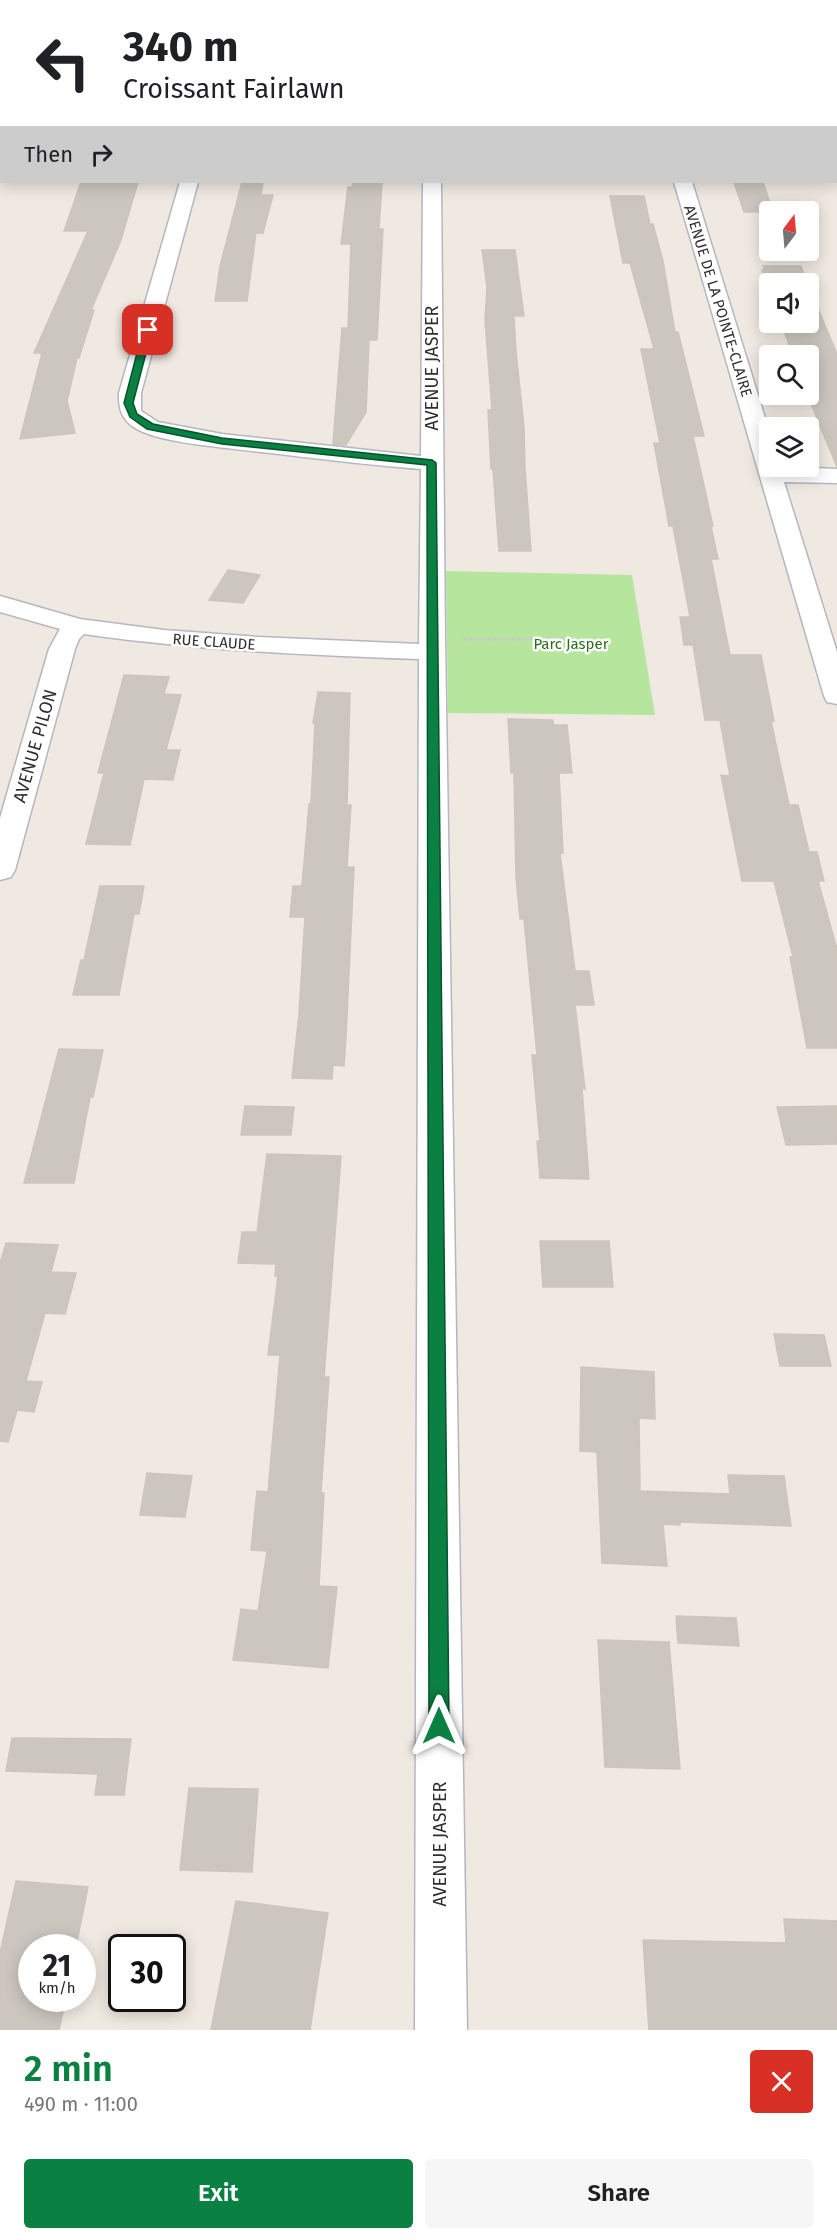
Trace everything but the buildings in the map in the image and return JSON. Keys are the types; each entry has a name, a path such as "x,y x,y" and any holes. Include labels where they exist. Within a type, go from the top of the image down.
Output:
{"street":[{"path":"189,183 130,393 129,409 134,416 150,427 188,436 432,463"},
{"name":"AVENUE JASPER","path":"432,183 432,463 446,645 441,2030"},
{"name":"AVENUE DE LA POINTE-CLAIRE","path":"683,183 759,436"},
{"path":"819,476 837,476"},
{"name":"AVENUE DE LA POINTE-CLAIRE","path":"771,477 837,696"},
{"name":"RUE CLAUDE","path":"0,604 78,626 204,642 446,645"},
{"name":"AVENUE PILON","path":"0,870 62,649 68,636 78,626"}],"path":[{"path":"446,645 565,639"}],"green space":[{"name":"Parc Jasper","path":"446,571 632,575 655,715 448,713"}],"route":[{"path":"148,330 130,393 129,409 140,422 150,427 222,441 432,463 439,1726"}]}
